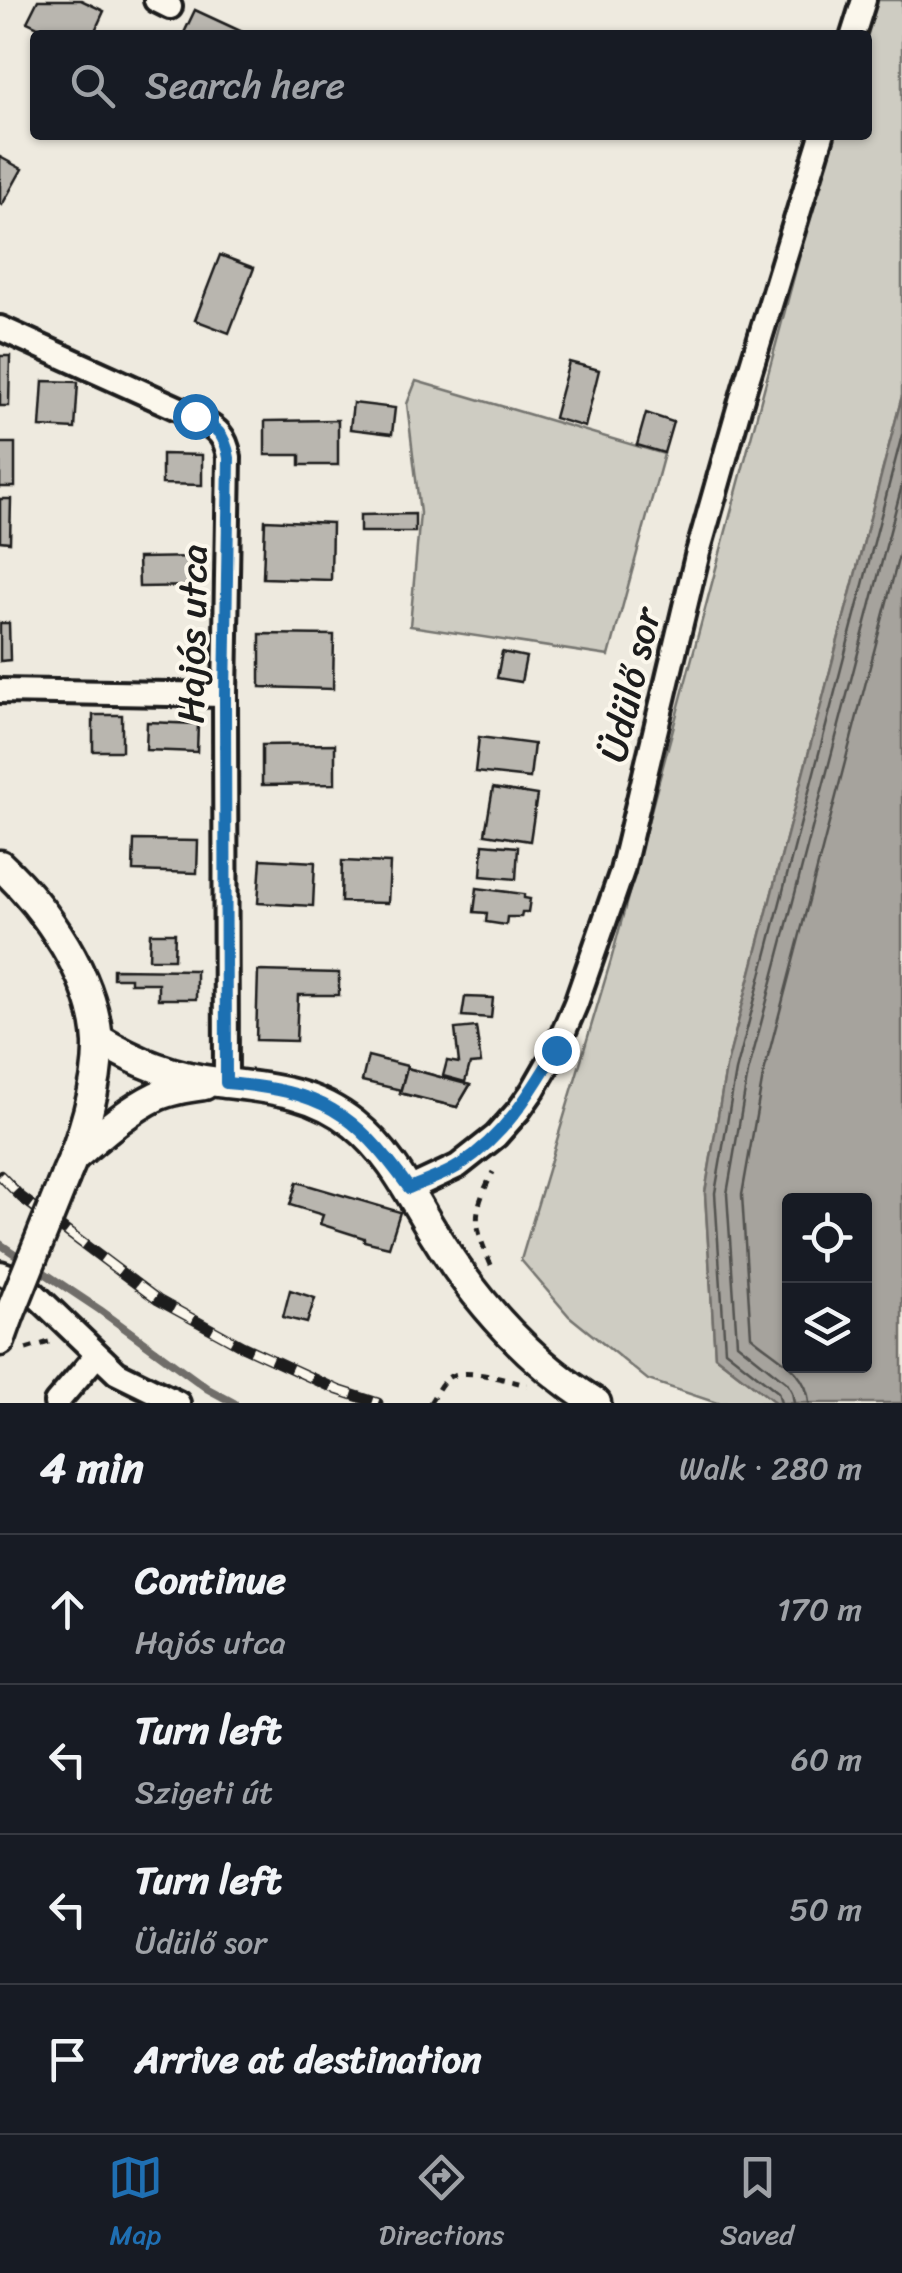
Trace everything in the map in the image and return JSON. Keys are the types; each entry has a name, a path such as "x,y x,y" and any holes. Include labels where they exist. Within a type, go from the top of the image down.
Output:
{"street":[{"path":"855,30 864,0"},
{"name":"Üdülő sor","path":"409,1188 458,1166 508,1123 556,1050 576,1003 622,872 696,556 820,140"},
{"name":"Hajós utca","path":"0,328 195,416 215,428 226,441 229,458 222,1083"},
{"path":"0,690 225,695"},
{"path":"0,865 46,914 71,954 93,1012 98,1039 94,1083 69,1168 9,1336"},
{"path":"98,1039 132,1059 156,1082"},
{"path":"69,1168 156,1082"},
{"path":"94,1083 114,1095 129,1098 156,1082 222,1083 294,1092 320,1102 356,1125 384,1154 409,1188 431,1229 490,1310 541,1364 596,1403"},
{"path":"0,1273 20,1280 117,1374 178,1403"},
{"path":"56,1403 97,1355"}],"path":[{"path":"490,1310 498,1282 477,1233 478,1209 494,1170"},
{"path":"9,1336 51,1341 54,1334"},
{"path":"430,1403 450,1376 480,1375 534,1387"}],"shaded area":[{"path":"869,0 902,0 902,396 726,1068 705,1193 715,1356 776,1403 717,1403 648,1380 569,1316 521,1260 611,960 831,140 872,140 872,30 860,30"},
{"path":"416,381 664,454 609,656 410,626 420,513 407,404"}],"water":[{"path":"902,396 902,1403 776,1403 715,1356 705,1193 726,1068"}],"building":[{"path":"38,0 81,0 104,11 95,30 44,30 27,22"},
{"path":"195,10 238,30 185,30"},
{"path":"0,157 22,169 2,205 0,204"},
{"path":"220,255 254,268 229,333 195,320"},
{"path":"0,356 10,356 9,406 0,406"},
{"path":"569,362 599,370 585,427 554,418"},
{"path":"43,381 78,382 75,429 40,427"},
{"path":"353,403 395,408 392,434 350,429"},
{"path":"646,413 673,422 664,453 637,445"},
{"path":"338,420 338,465 300,465 300,455 265,455 265,421"},
{"path":"0,443 15,443 15,487 0,487"},
{"path":"162,454 202,455 202,485 162,484"},
{"path":"0,499 11,499 10,542 0,541"},
{"path":"415,514 415,532 360,532 360,515"},
{"path":"265,520 332,523 331,580 263,578"},
{"path":"200,557 200,586 139,587 138,558"},
{"path":"0,623 9,623 10,660 0,661"},
{"path":"260,634 334,635 333,689 260,687"},
{"path":"502,652 526,657 521,682 497,678"},
{"path":"93,715 122,715 122,751 93,751"},
{"path":"147,722 198,724 197,752 146,750"},
{"path":"479,737 534,744 530,778 475,772"},
{"path":"335,744 335,784 262,785 262,745"},
{"path":"493,788 537,795 530,841 485,834"},
{"path":"134,840 198,841 197,873 133,871"},
{"path":"483,844 518,847 516,879 481,876"},
{"path":"261,859 315,862 313,906 258,903"},
{"path":"342,861 390,863 388,903 341,902"},
{"path":"477,888 524,894 524,898 530,899 528,912 522,912 521,917 507,917 506,925 486,922 487,913 474,912"},
{"path":"150,933 175,933 174,959 149,959"},
{"path":"113,969 196,970 196,999 158,999 158,983 130,983 130,978 113,978"},
{"path":"258,971 339,973 339,995 298,995 296,1041 256,1040"},
{"path":"465,997 493,998 491,1018 462,1016"},
{"path":"476,1027 481,1063 470,1064 465,1082 443,1076 447,1061 459,1063 455,1029"},
{"path":"368,1056 407,1066 401,1090 362,1081"},
{"path":"407,1068 470,1085 457,1107 400,1093"},
{"path":"407,1068 470,1085 457,1107 400,1093"},
{"path":"297,1182 400,1212 389,1247 320,1224 323,1215 290,1205"},
{"path":"290,1290 315,1298 307,1323 283,1317"}],"waterway":[{"path":"0,1244 25,1261"},
{"path":"37,1268 208,1389 234,1403"}],"railway":[{"path":"0,1175 21,1197 158,1300 242,1346 338,1390 378,1403"}],"route":[{"path":"195,416 215,428 226,441 229,458 226,1083 294,1092 320,1102 356,1125 409,1188 458,1166 496,1136 519,1110 556,1050"}]}
